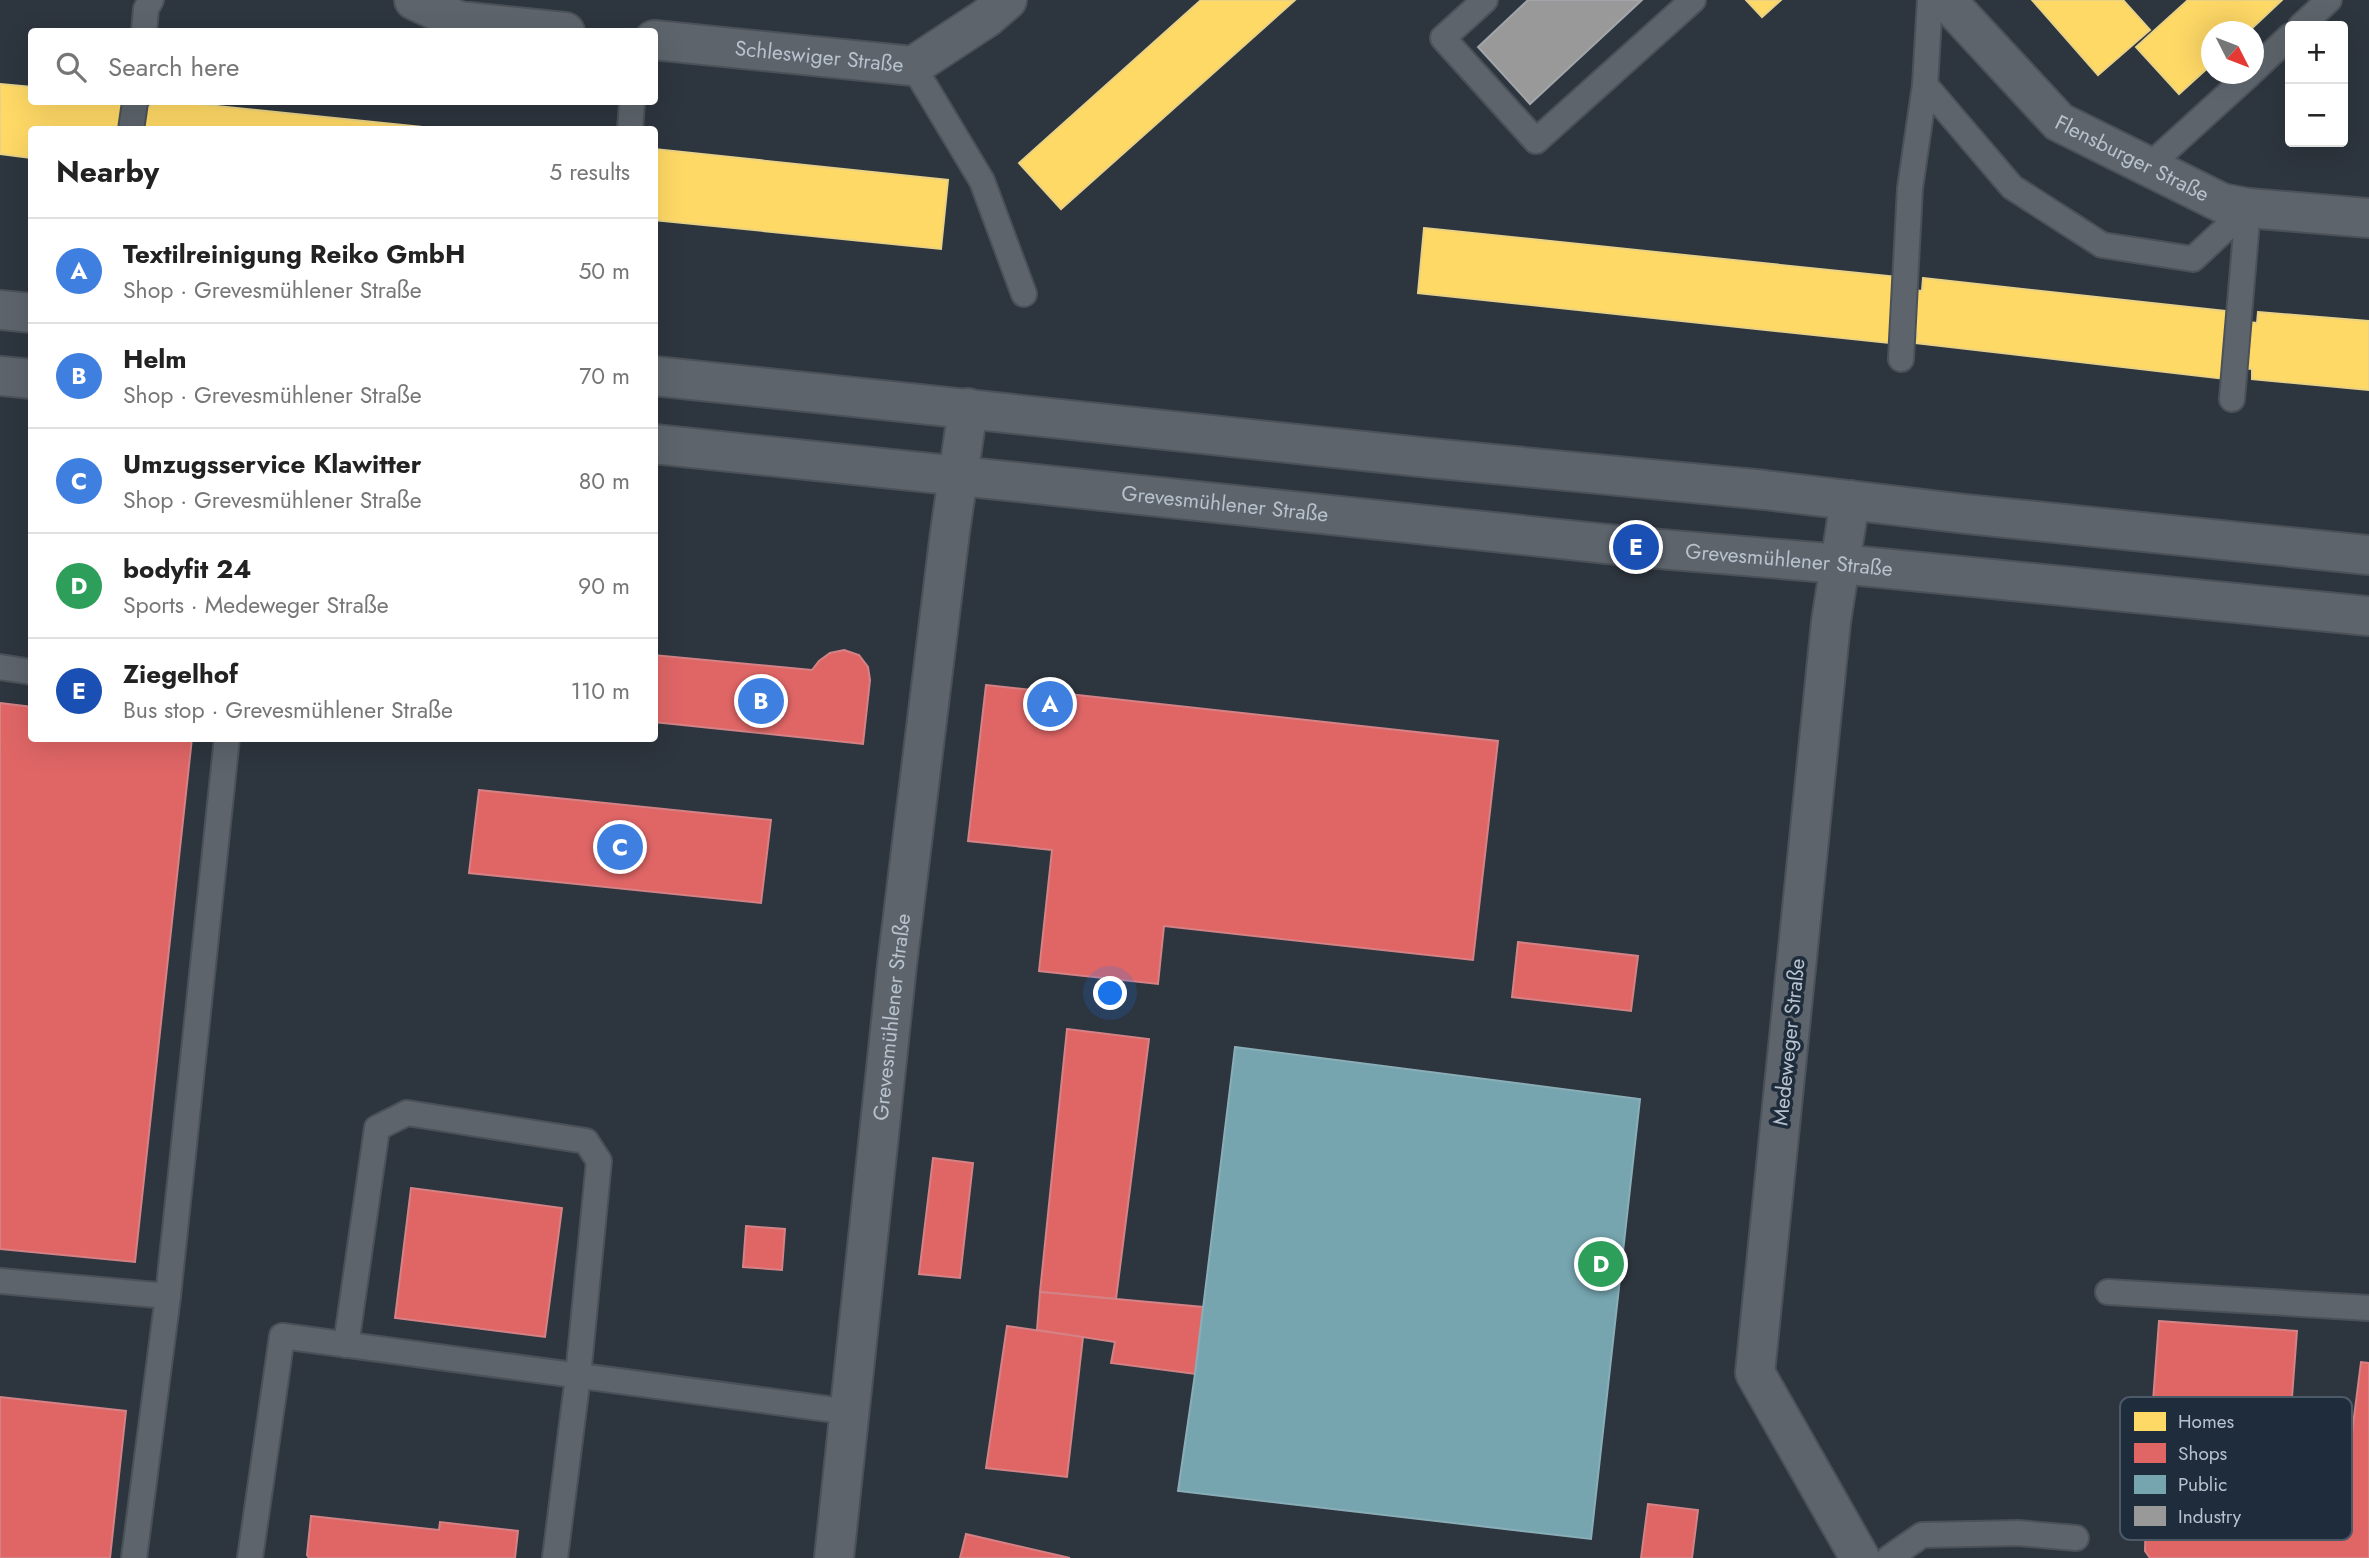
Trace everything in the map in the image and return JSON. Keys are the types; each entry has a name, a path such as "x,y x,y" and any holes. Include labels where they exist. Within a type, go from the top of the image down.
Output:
{"street":[{"path":"414,0 459,21 526,28"},
{"name":"Schleswiger Straße","path":"658,40 913,66 986,18 1007,0"},
{"name":"Flensburger Straße","path":"1946,0 2059,122 2222,203 2248,208 2369,218"},
{"path":"0,310 28,313"},
{"path":"0,376 28,379"},
{"path":"658,376 1430,458 1765,489 2369,555"},
{"name":"Grevesmühlener Straße","path":"834,1558 897,965 957,475 968,408"},
{"name":"Grevesmühlener Straße","path":"658,444 1636,547 1840,564 2369,616"},
{"name":"Medeweger Straße","path":"1850,500 1831,622 1755,1373 1860,1558"}],"lane":[{"path":"144,28 146,9 151,0"},
{"path":"1485,0 1443,38 1536,141 1693,0"},
{"path":"1901,359 1910,188 1925,85 1930,0"},
{"path":"2306,21 2329,0"},
{"path":"2264,60 2285,41"},
{"path":"913,66 982,181 1024,294"},
{"path":"2149,166 2238,84"},
{"path":"1925,85 2012,187 2102,245 2193,260 2248,208"},
{"path":"132,126 135,105"},
{"path":"630,126 632,105"},
{"path":"2232,399 2248,208"},
{"path":"0,667 28,670"},
{"path":"134,1558 169,1296 227,742"},
{"path":"346,1345 377,1128 407,1113 586,1141 599,1161 578,1376 555,1558"},
{"path":"0,1281 169,1296"},
{"path":"2108,1292 2369,1308"},
{"path":"250,1558 282,1336 850,1412"},
{"path":"1889,1558 1922,1535 2018,1533 2076,1538"}],"building: Homes":[{"path":"1201,0 1295,0 1061,209 1019,163"},
{"path":"1746,0 1781,0 1762,17"},
{"path":"2032,0 2123,0 2150,30 2098,75"},
{"path":"2188,0 2282,0 2260,21 2201,21 2201,74 2179,94 2136,47"},
{"path":"0,84 28,87 28,105 207,105 413,126 28,126 28,158 0,154"},
{"path":"658,149 948,180 941,249 658,220"},
{"path":"1424,228 1897,277 1889,343 1418,293"},
{"path":"1923,278 2234,312 2225,379 1916,343 1917,333 1891,331 1896,288 1922,291"},
{"path":"2258,312 2369,321 2369,390 2252,379 2252,369 2227,367 2233,320 2257,323"}],"building: Shops":[{"path":"844,650 859,655 868,667 870,680 863,744 658,722 658,655 812,670 830,653"},
{"path":"986,685 1498,741 1473,960 1164,926 1158,984 1039,971 1052,850 968,841"},
{"path":"0,703 28,706 28,742 192,742 135,1262 0,1249"},
{"path":"479,790 771,820 761,903 469,873"},
{"path":"1518,942 1638,956 1631,1011 1512,997"},
{"path":"1067,1029 1149,1039 1116,1299 1040,1292"},
{"path":"933,1158 973,1163 960,1278 919,1274"},
{"path":"411,1188 562,1208 545,1337 395,1318"},
{"path":"746,1226 785,1229 782,1270 743,1267"},
{"path":"1040,1292 1203,1307 1195,1374 1111,1363 1115,1342 1037,1330"},
{"path":"2159,1321 2297,1331 2292,1397 2153,1397"},
{"path":"1007,1326 1083,1337 1067,1477 986,1468"},
{"path":"2361,1362 2369,1363 2369,1558 2150,1558 2145,1551 2145,1540 2352,1540 2352,1433"},
{"path":"0,1397 126,1411 110,1558 0,1558"},
{"path":"1648,1504 1698,1510 1692,1558 1641,1558"},
{"path":"311,1516 439,1530 440,1522 518,1531 515,1558 309,1558 307,1555"},
{"path":"966,1534 1070,1558 960,1558"}],"building: Public":[{"path":"1235,1047 1640,1099 1591,1539 1178,1491"}],"building: Industry":[{"path":"1528,0 1642,0 1530,104 1478,47"}],"place":[{"name":"Ziegelhof","path":"1636,547"},
{"name":"Helm","path":"761,701"},
{"name":"Textilreinigung Reiko GmbH","path":"1050,704"},
{"name":"Umzugsservice Klawitter","path":"620,847"},
{"name":"bodyfit 24","path":"1601,1264"}]}
